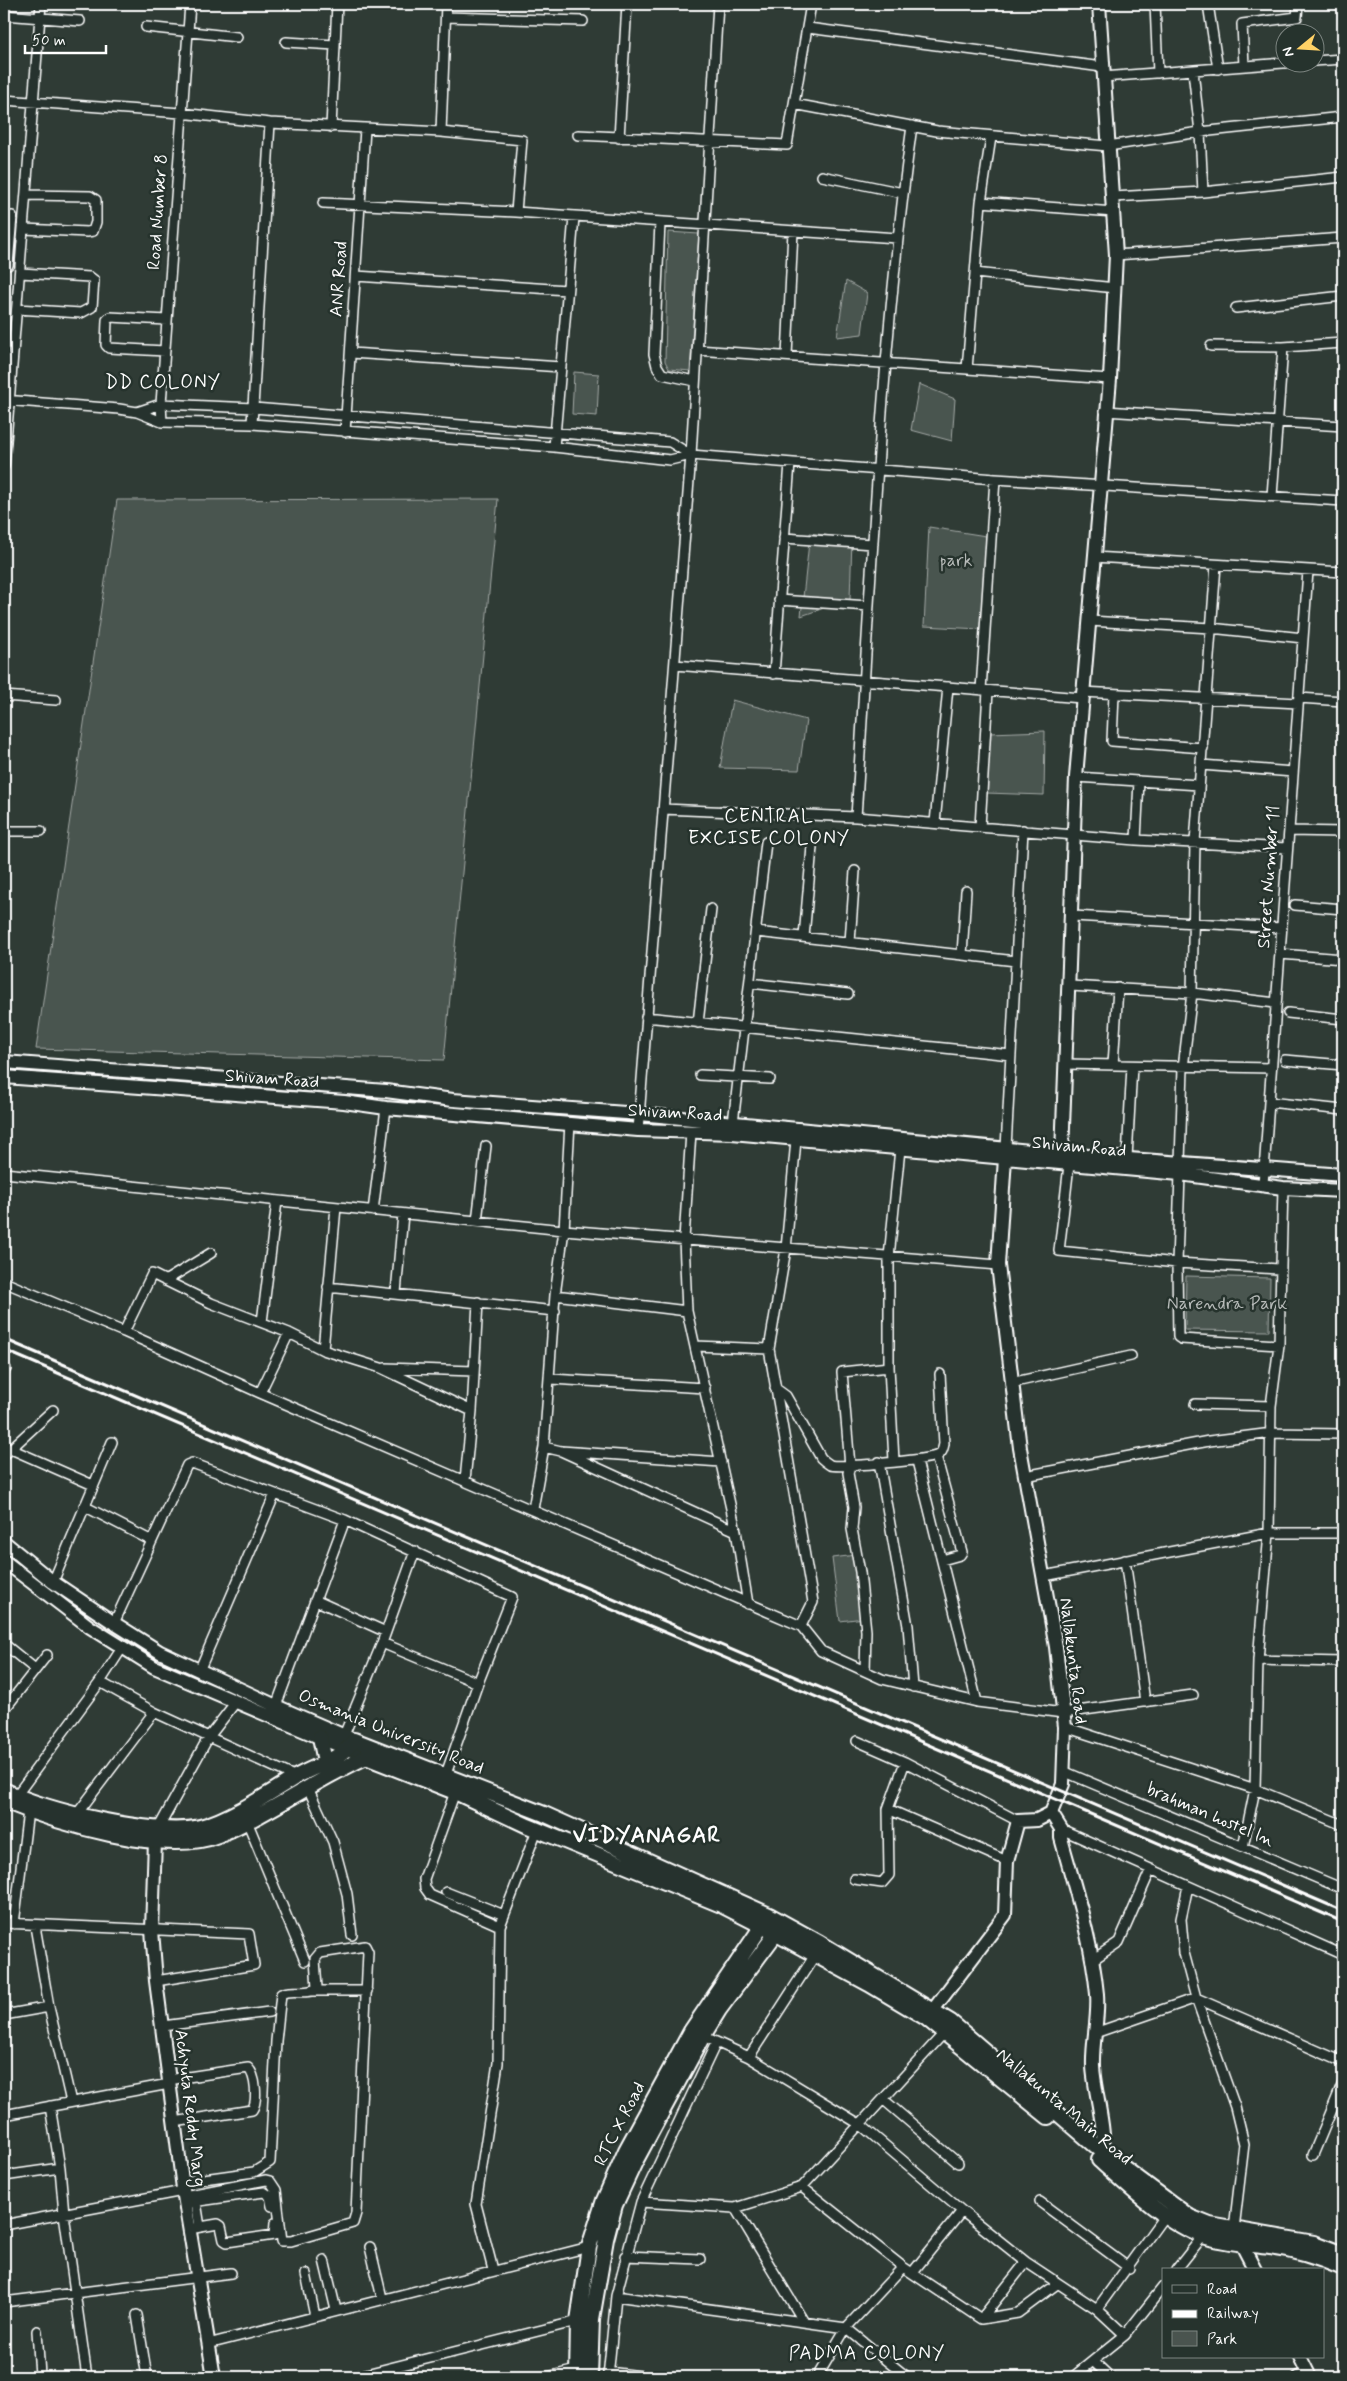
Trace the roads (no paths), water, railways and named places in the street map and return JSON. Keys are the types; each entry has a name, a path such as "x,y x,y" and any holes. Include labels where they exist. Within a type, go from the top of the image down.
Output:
{"main road":[{"path":"1065,1160 1065,1064 1070,986 1076,777 1110,379 1116,256 1099,4"},
{"name":"Shivam Road","path":"5,1062 386,1091 453,1100 733,1123 1006,1153"},
{"name":"Shivam Road","path":"4,1077 344,1102 386,1108 638,1130 691,1132 900,1148 1023,1154 1065,1160 1180,1168 1264,1169 1343,1175"},
{"name":"Nallakunta Road","path":"1006,1153 998,1265 1025,1476 1056,1647 1065,1727 1063,1784 1051,1813"},
{"name":"Shivam Road","path":"1065,1160 1127,1158 1283,1188 1343,1191"},
{"name":"Osmania University Road","path":"4,1542 53,1582 114,1624 160,1652 276,1706 346,1743 537,1830 721,1905 765,1920"},
{"name":"Osmania University Road","path":"4,1560 41,1590 122,1648 154,1667 235,1703 320,1737 346,1743"},
{"path":"320,1737 325,1762"},
{"path":"8,1796 28,1811 86,1828 156,1835 214,1822 325,1762 346,1743"},
{"path":"8,1796 184,1842 206,1840 247,1822 369,1752"},
{"name":"Osmania University Road","path":"369,1752 446,1774 544,1814 765,1920 779,1929"},
{"path":"933,2010 1005,1915 1007,1861 1018,1820 1037,1820 1051,1813 1061,1829 1061,1838 1084,1926 1097,1994 1093,2066 1102,2157"},
{"name":"Achyuta Reddy Marg","path":"156,1835 152,1930 156,1981 174,2122 186,2195 195,2228 197,2279 214,2377"},
{"name":"RTC X Road","path":"590,2377 592,2319 606,2239 610,2202 626,2150 691,2031 765,1920"},
{"name":"RTC X Road","path":"577,2374 578,2321 589,2247 610,2202 703,2036 719,2010 779,1929"},
{"name":"Nallakunta Main Road","path":"779,1929 933,2010 951,2022 1165,2215 1203,2236 1242,2245 1299,2252 1343,2268"},
{"name":"Nallakunta Main Road","path":"779,1929 815,1955 869,1984 945,2032 1102,2157 1190,2217 1210,2225 1314,2243 1343,2254"},
{"path":"1242,2245 1254,2268"},
{"path":"1300,2358 1305,2375"}],"street":[{"path":"4,466 7,400 23,241 41,4"},
{"name":"Road Number 8","path":"162,422 161,404 190,4"},
{"path":"330,127 337,4"},
{"path":"441,132 446,4"},
{"path":"619,138 627,4"},
{"path":"638,1130 691,455 718,4"},
{"path":"578,135 710,143 787,145 811,4"},
{"path":"1156,4 1158,73"},
{"path":"1208,4 1218,69"},
{"path":"1244,66 1242,24 1297,17 1298,4"},
{"path":"4,15 80,21"},
{"path":"446,17 583,21"},
{"path":"146,27 237,37"},
{"path":"808,28 1103,72 1158,73 1274,64"},
{"path":"286,42 335,45"},
{"path":"1324,60 1343,59"},
{"path":"1193,71 1200,132 1203,192"},
{"path":"4,100 181,113 270,123 441,132 522,140 516,212"},
{"path":"794,104 912,126 991,137 1108,146 1200,132 1343,117"},
{"path":"252,424 270,123"},
{"path":"856,817 877,470 897,238 912,126"},
{"name":"ANR Road","path":"346,432 365,128"},
{"path":"967,370 981,202 991,137"},
{"path":"822,176 903,193"},
{"path":"1113,197 1203,192 1343,177"},
{"path":"24,229 87,232 93,231 96,222 96,200 90,196 26,195"},
{"path":"323,202 516,212 706,227 897,238"},
{"path":"981,202 1114,212"},
{"path":"17,309 82,313 92,307 94,280 90,277 20,269 6,265 10,240 8,216 25,217"},
{"path":"554,447 574,217"},
{"path":"660,223 654,354 657,366 662,374 695,381"},
{"path":"787,356 794,231"},
{"path":"1116,256 1343,238"},
{"path":"10,240 23,241"},
{"path":"975,273 1115,288"},
{"path":"356,276 568,290"},
{"path":"1236,308 1343,296"},
{"path":"165,350 109,348 106,345 107,320 110,317 167,320"},
{"path":"1211,346 1283,347 1343,343"},
{"path":"1272,496 1283,347"},
{"path":"697,350 1110,379"},
{"path":"351,353 561,367"},
{"path":"7,400 137,412 162,422 252,424 554,447 670,460 691,455 995,479 1342,501 1343,471"},
{"path":"137,412 161,404 254,408 670,442 691,455"},
{"path":"1106,411 1343,426"},
{"path":"774,674 790,463"},
{"path":"980,827 984,691 995,479"},
{"path":"784,538 873,544"},
{"path":"1094,557 1308,572 1343,572"},
{"path":"1216,565 1195,842 1192,994 1183,1068 1177,1264 1177,1335 1179,1338 1279,1345"},
{"name":"Street Number 11","path":"1262,1184 1308,572"},
{"path":"780,600 869,606"},
{"path":"1088,621 1211,628 1303,638"},
{"path":"675,665 984,691 1343,701"},
{"path":"935,823 948,687"},
{"path":"1114,694 1112,739 1114,741 1203,748"},
{"path":"4,696 56,700"},
{"path":"1201,765 1293,772"},
{"path":"1076,777 1139,780 1199,786"},
{"path":"1136,840 1139,780"},
{"path":"663,809 856,817 1074,833 1136,840 1288,848"},
{"path":"4,830 41,831"},
{"path":"1006,1153 1023,830"},
{"path":"1289,831 1343,832"},
{"path":"733,1123 766,842"},
{"path":"804,937 812,847"},
{"path":"850,942 855,871"},
{"path":"962,955 966,891"},
{"path":"1295,905 1343,908"},
{"path":"698,1023 712,909"},
{"path":"1072,916 1282,928"},
{"path":"756,932 1016,961"},
{"path":"1280,954 1343,958"},
{"path":"750,983 848,994"},
{"path":"1070,986 1192,994 1276,1003"},
{"path":"1113,1065 1118,988"},
{"path":"1288,1014 1343,1019"},
{"path":"646,1017 1011,1056"},
{"path":"1285,1060 1343,1065"},
{"path":"4,1096 5,1062"},
{"path":"1065,1064 1183,1068 1237,1066 1271,1068"},
{"path":"1127,1158 1132,1066"},
{"path":"700,1075 770,1079"},
{"path":"1268,1102 1343,1110"},
{"path":"373,1211 386,1108"},
{"path":"533,1509 544,1447 556,1295 564,1230 570,1123"},
{"path":"691,1132 684,1239 687,1311 736,1531 748,1604"},
{"path":"796,1140 786,1249 769,1349 813,1602 801,1626"},
{"path":"477,1221 486,1146"},
{"path":"894,1461 889,1367 889,1257 900,1148"},
{"path":"1065,1160 1059,1251 1177,1264 1279,1269"},
{"path":"4,1173 564,1230 998,1265"},
{"path":"1242,1847 1255,1788 1258,1660 1269,1533 1271,1406 1279,1345 1279,1269 1283,1188"},
{"path":"262,1322 277,1200"},
{"path":"323,1350 336,1207"},
{"path":"396,1293 403,1214"},
{"path":"165,1281 211,1253"},
{"path":"124,1332 152,1274 210,1303 262,1322 323,1350 381,1368 472,1411"},
{"path":"4,1282 124,1332 260,1393 801,1626 821,1651 882,1680 977,1702 1063,1713 1193,1695"},
{"path":"328,1287 555,1311"},
{"path":"556,1295 687,1311"},
{"path":"465,1480 472,1411 478,1302"},
{"path":"260,1393 289,1334"},
{"path":"696,1346 769,1349"},
{"path":"1012,1383 1131,1356"},
{"path":"865,1671 866,1630 860,1572 852,1530 854,1510 848,1474 850,1466 842,1372 889,1367"},
{"path":"381,1368 474,1370"},
{"path":"775,1388 786,1396 821,1458 830,1464 850,1466 917,1460 936,1456 942,1451 944,1444 940,1374"},
{"path":"550,1379 705,1388"},
{"path":"1195,1404 1271,1406"},
{"path":"54,1410 7,1452 93,1484"},
{"path":"1025,1476 1209,1441 1272,1433 1343,1434"},
{"path":"53,1582 112,1442"},
{"path":"544,1447 561,1451 721,1462"},
{"path":"561,1451 736,1531"},
{"path":"936,1456 962,1552 960,1555 942,1560"},
{"path":"917,1460 977,1702"},
{"path":"879,1462 908,1626 913,1687"},
{"path":"114,1624 187,1465 190,1463 345,1520 415,1551 512,1597 478,1683 446,1774"},
{"path":"199,1671 275,1494"},
{"path":"84,1506 152,1541"},
{"path":"276,1706 345,1520"},
{"path":"1044,1576 1269,1533 1343,1533"},
{"path":"346,1743 415,1551"},
{"path":"1125,1560 1145,1702"},
{"path":"315,1600 386,1632"},
{"path":"382,1643 478,1683"},
{"path":"4,1644 35,1669"},
{"path":"8,1796 100,1682 122,1648"},
{"path":"4,1710 48,1655"},
{"path":"1258,1660 1343,1662"},
{"path":"100,1682 154,1712 296,1777"},
{"path":"156,1835 208,1738 235,1703"},
{"path":"77,1814 154,1712"},
{"path":"1065,1727 1255,1788 1343,1825"},
{"path":"857,1741 905,1762 1018,1820"},
{"path":"854,1879 882,1883 887,1880 889,1875 888,1809 905,1762"},
{"name":"brahman hostel ln","path":"1064,1770 1343,1889"},
{"path":"308,1788 333,1842 347,1894 352,1934"},
{"path":"456,1792 424,1879 425,1888 430,1895 500,1926"},
{"path":"888,1809 1007,1861"},
{"path":"14,1924 28,1811"},
{"path":"247,1822 305,1961"},
{"path":"1061,1829 1343,1956"},
{"path":"493,2270 476,2204 498,2063 500,1926 537,1830"},
{"path":"1091,1961 1119,1942 1151,1869"},
{"path":"1188,1886 1181,1919 1184,1953 1196,1998 1241,2128 1244,2144 1234,2229"},
{"path":"446,1892 504,1915"},
{"path":"4,1923 35,1926 249,1934 254,1965 156,1981"},
{"path":"35,1926 49,2007 71,2102"},
{"path":"4,2225 266,2180 272,2182 276,2190 282,2240 291,2241 351,2225 355,2220 368,1948 362,1946 316,1956 318,1983 314,1991"},
{"path":"749,2058 815,1955"},
{"path":"186,2195 254,2172 270,2162 281,1994 288,1991 366,1991"},
{"path":"1095,2033 1196,1998 1343,2062"},
{"path":"4,2015 49,2007"},
{"path":"163,2026 269,2012"},
{"path":"641,2202 735,2208 802,2188 945,2032"},
{"path":"703,2036 716,2044 749,2058 861,2125 962,2211 1026,2262 1097,2309 1126,2335"},
{"path":"650,2377 608,2375 616,2296 625,2256 641,2202 716,2044"},
{"path":"4,2115 169,2082 248,2068 252,2071 255,2106 252,2110 174,2122"},
{"path":"1313,2155 1343,2083"},
{"path":"884,2100 958,2163"},
{"path":"50,2106 60,2168 64,2214 87,2377"},
{"path":"264,2167 266,2180"},
{"path":"4,2176 60,2168"},
{"path":"802,2188 903,2267 981,2318 1018,2313 1057,2284"},
{"path":"186,2195 264,2192 271,2199 276,2231 271,2236 227,2242 224,2240 221,2226 218,2224 195,2228"},
{"path":"1040,2202 1129,2268"},
{"path":"735,2208 804,2322"},
{"path":"912,2273 962,2211"},
{"path":"1097,2309 1129,2268 1165,2215"},
{"path":"1178,2268 1203,2236"},
{"path":"370,2247 382,2298"},
{"path":"208,2344 382,2298 589,2247"},
{"path":"625,2256 700,2259"},
{"path":"324,2260 336,2310"},
{"path":"981,2318 1026,2262"},
{"path":"817,2377 846,2328 903,2267"},
{"path":"4,2302 197,2279 231,2273"},
{"path":"306,2274 316,2316"},
{"path":"1073,2377 1126,2335 1162,2288"},
{"path":"616,2296 846,2328 907,2377"},
{"path":"136,2316 147,2377"},
{"path":"354,2377 578,2321"},
{"path":"37,2331 40,2375 48,2377"},
{"path":"1094,2362 1110,2377"},
{"path":"547,2377 577,2374"}],"waterway":[{"path":"4,2372 22,2377"}],"railway":[{"path":"4,1339 1343,1911"},
{"path":"4,1350 1343,1922"}],"district":[{"name":"DD COLONY","path":"163,382"},
{"name":"CENTRAL EXCISE COLONY","path":"769,827"},
{"name":"VIDYANAGAR","path":"647,1836"},
{"name":"PADMA COLONY","path":"867,2353"}],"park label":[{"name":"park","path":"956,561"},
{"name":"Narendra Park","path":"1227,1304"}]}
